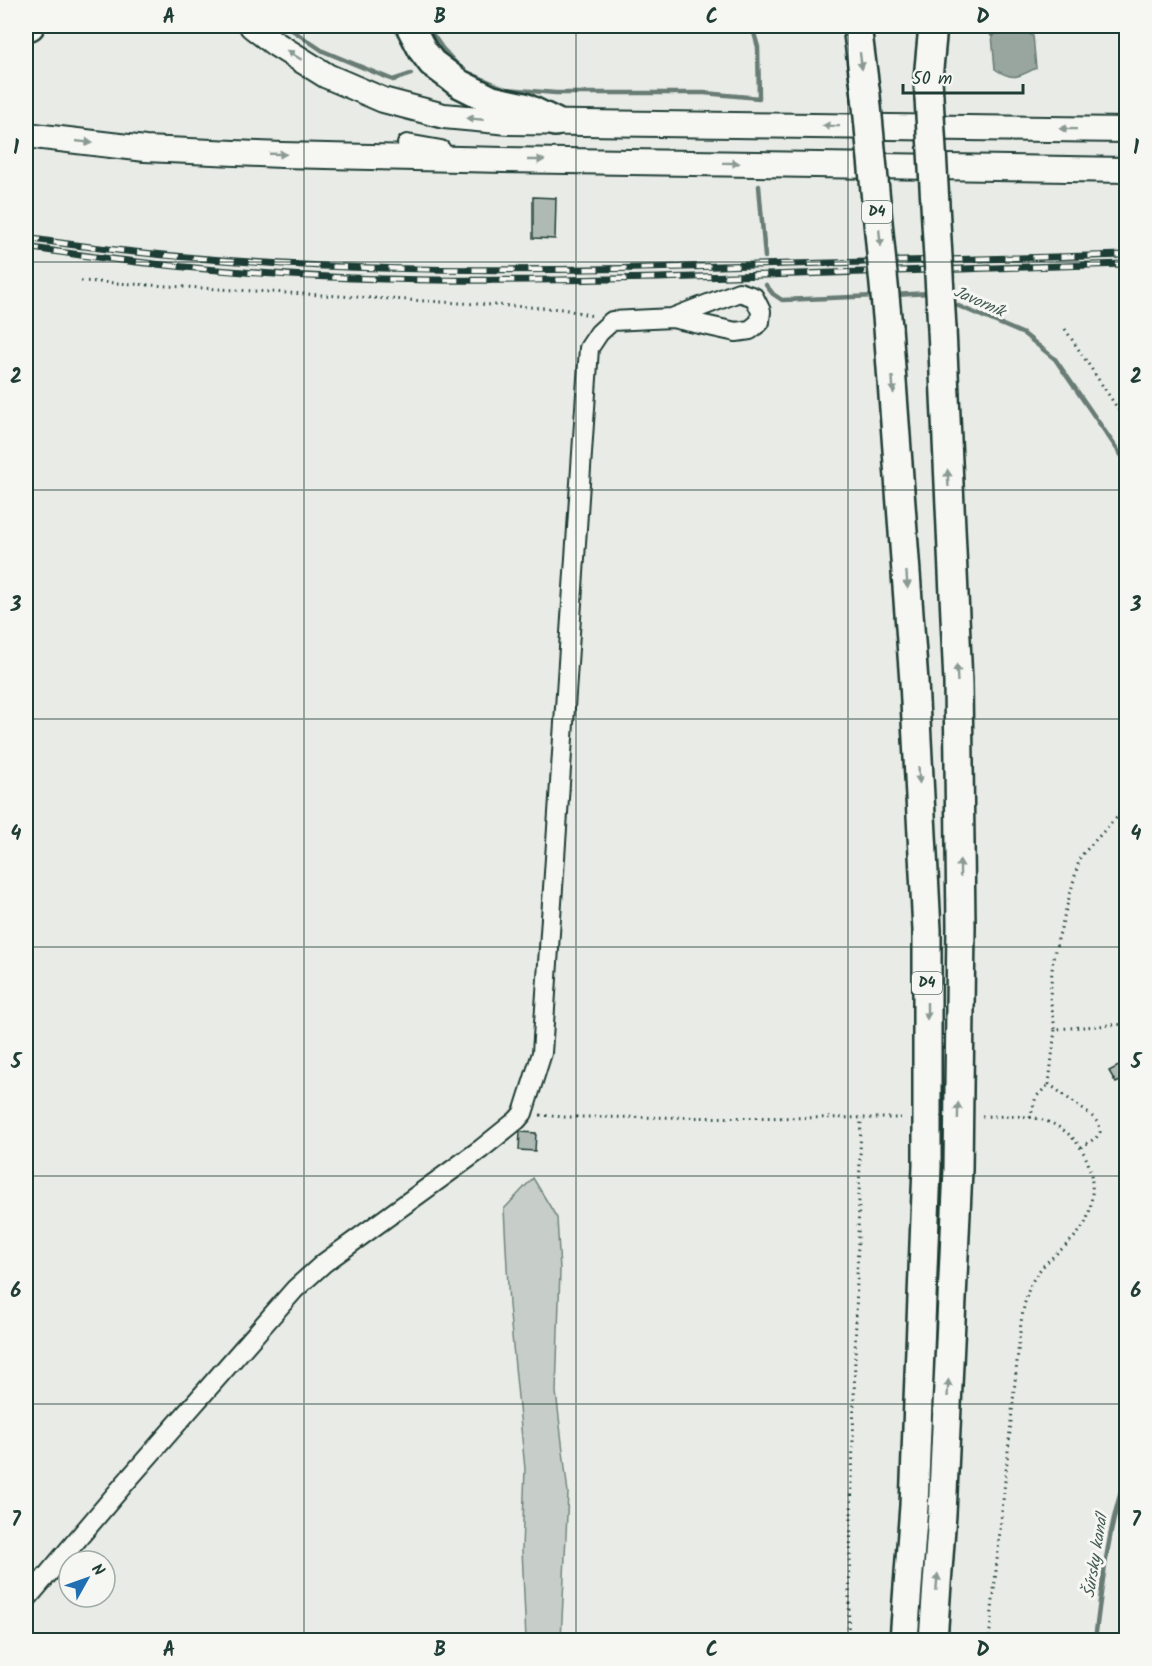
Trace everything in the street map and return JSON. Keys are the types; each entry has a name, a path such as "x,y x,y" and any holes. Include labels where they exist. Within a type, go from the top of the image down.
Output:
{"highway":[{"path":"410,26 432,63 460,84 492,100 524,107 555,122"},
{"name":"D4","path":"857,26 888,327 915,682 927,930 927,1166 914,1506 904,1641"},
{"path":"929,98 928,79 933,26"},
{"name":"D4","path":"929,98 958,683 961,926 958,1170 942,1514 933,1641"}],"main road":[{"path":"252,26 274,43 327,76 383,100 444,116 509,122 1126,130"},
{"path":"26,135 145,148 282,155 1126,170"}],"lane":[{"name":"D4","path":"920,26 929,98"},
{"path":"407,144 504,160"},
{"path":"26,1600 295,1289 324,1263 481,1149 517,1120 522,1113 542,1053 589,348 599,333 612,321 672,318"}],"path":[{"path":"81,281 563,309 612,321"},
{"path":"1065,330 1126,421"},
{"path":"1030,1118 1036,1097 1049,1084 1055,1029 1050,998 1053,958 1080,857 1126,810"},
{"path":"1055,1029 1126,1024"},
{"path":"1049,1084 1099,1124 1100,1132 1096,1138 1081,1148"},
{"path":"522,1113 564,1117 901,1118"},
{"path":"982,1116 1046,1121 1066,1132 1081,1148 1090,1166 1094,1187 1090,1209 1083,1228 1032,1278 1026,1297 1021,1322 989,1641"},
{"path":"848,1641 861,1118"}],"shaded area":[{"path":"1019,28 1033,36 1036,68 1020,75 1006,75 995,69 992,35"},
{"path":"533,1178 557,1218 560,1270 556,1392 568,1493 561,1640 526,1640 522,1549 525,1469 509,1305 504,1209"}],"building":[{"path":"533,197 556,198 555,239 533,238"},
{"path":"1126,1062 1126,1078 1116,1083 1109,1071"},
{"path":"520,1132 536,1133 535,1151 519,1150"}],"waterway":[{"path":"286,26 323,51 393,80 411,74"},
{"path":"427,26 442,48 462,70 506,89 556,93 704,93 759,98 758,47 752,26"},
{"path":"990,26 992,35"},
{"name":"Javorník","path":"759,186 765,257"},
{"name":"Javorník","path":"766,285 782,300 876,296"},
{"name":"Javorník","path":"894,295 930,293"},
{"name":"Javorník","path":"949,302 1024,334 1055,359 1126,462"},
{"name":"Šúrsky kanál","path":"1095,1640 1110,1536 1126,1476"}],"railway":[{"path":"26,238 208,259 299,265 481,270 664,268 1126,255"},
{"path":"26,247 228,271 403,279 610,279 1126,264"}]}
